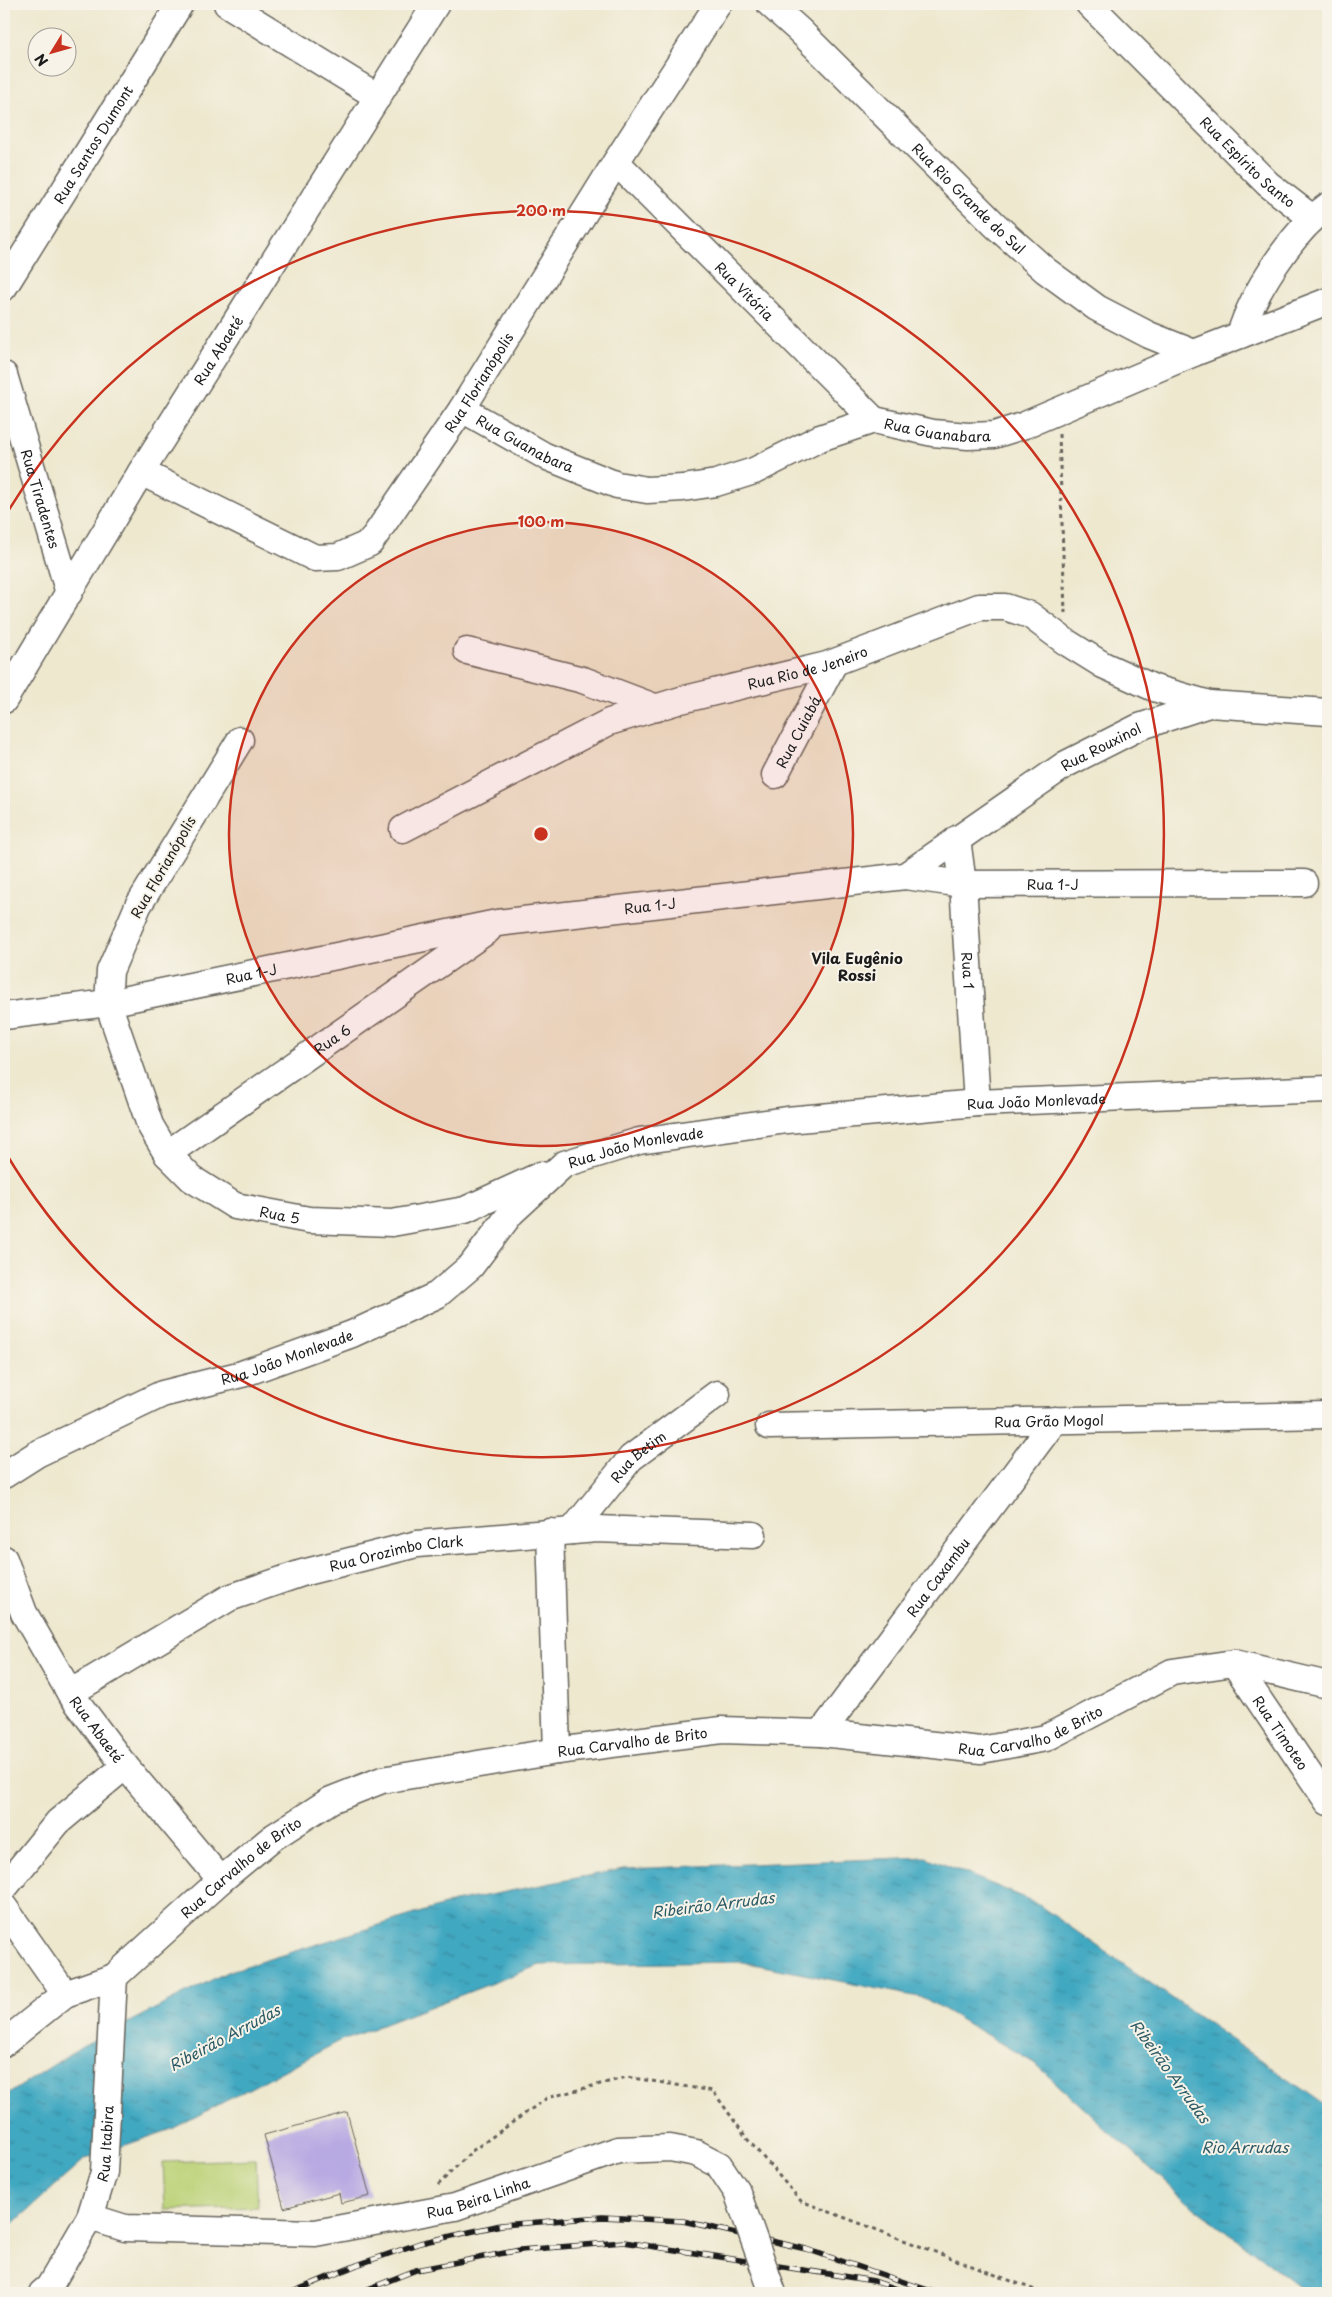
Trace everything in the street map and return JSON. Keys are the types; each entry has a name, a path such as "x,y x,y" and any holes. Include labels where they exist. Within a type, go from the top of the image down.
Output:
{"street":[{"name":"Rua Santos Dumont","path":"4,287 180,4"},
{"path":"227,4 378,97"},
{"name":"Rua Abaeté","path":"4,700 141,472 436,4"},
{"name":"Rua Florianópolis","path":"141,472 315,558 338,557 370,543 462,409 616,162 718,4"},
{"name":"Rua Rio Grande do Sul","path":"770,4 800,31 995,225 1045,270 1097,308 1149,336 1194,353"},
{"name":"Rua Espírito Santo","path":"1089,4 1268,184 1320,212 1264,281 1247,311 1240,335"},
{"name":"Rua Vitória","path":"616,162 874,420"},
{"name":"Rua Guanabara","path":"462,409 545,456 617,485 647,490 683,488 716,483 754,471 820,438 874,420 933,433 994,434 1024,425 1194,353 1328,300"},
{"name":"Rua Tiradentes","path":"4,375 69,594"},
{"name":"Rua Rio de Jeneiro","path":"403,829 609,722 834,662 979,607 1005,607 1030,615 1066,642 1102,665 1154,688 1209,704"},
{"path":"467,651 583,680 657,708"},
{"name":"Rua Cuiabá","path":"775,775 834,662"},
{"name":"Rua Rouxinol","path":"904,876 1066,764 1139,727 1209,704 1328,712"},
{"name":"Rua Florianópolis","path":"108,1003 110,970 138,906 240,740"},
{"name":"Rua 1","path":"958,839 963,884 977,1103"},
{"name":"Rua 1-J","path":"4,1016 108,1003 497,923 904,876 963,884 1304,883"},
{"name":"Rua 6","path":"167,1154 497,923"},
{"name":"Rua 5","path":"108,1003 150,1125 167,1154 192,1179 235,1206 309,1220 392,1223 465,1210 564,1164"},
{"name":"Rua João Monlevade","path":"4,1475 37,1454 162,1394 242,1374 352,1334 437,1296 470,1266 511,1213 564,1164 639,1141 787,1120 977,1103 1328,1089"},
{"name":"Rua Betim","path":"561,1532 631,1458 717,1394"},
{"name":"Rua Grão Mogol","path":"769,1426 1328,1414"},
{"name":"Rua Caxambu","path":"821,1733 1055,1420"},
{"name":"Rua Orozimbo Clark","path":"70,1693 229,1598 302,1572 417,1544 597,1529 753,1535"},
{"path":"557,1750 561,1532"},
{"name":"Rua Abaeté","path":"4,1560 24,1613 70,1693 125,1766 221,1880"},
{"name":"Rua Carvalho de Brito","path":"4,2043 65,1994 114,1977 221,1880 272,1838 331,1800 382,1780 557,1750 722,1730 821,1733 981,1750 1046,1738 1172,1672 1234,1664 1328,1685"},
{"name":"Rua Timoteo","path":"1234,1664 1328,1802"},
{"path":"4,1888 58,1822 125,1766"},
{"path":"4,1908 65,1994"},
{"name":"Rua Itabira","path":"42,2293 50,2287 90,2216 104,2172 114,1977"},
{"name":"Rua Beira Linha","path":"90,2216 125,2228 315,2233 455,2207 618,2150 670,2148 696,2153 719,2165 737,2192 774,2293"}],"path":[{"path":"1058,411 1066,642"}],"green space":[{"path":"256,2159 258,2207 165,2210 163,2162"}],"water":[{"name":"Rio Arrudas","path":"926,1857 1033,1901 1328,2107 1328,2293 1307,2293 1184,2199 1034,2063 924,1998 743,1962 540,1965 340,2041 172,2129 85,2159 4,2232 4,2097 82,2046 227,1972 454,1902 623,1869"}],"building":[{"path":"347,2112 370,2196 341,2203 339,2193 284,2208 264,2135"}],"railway":[{"path":"290,2293 357,2265 420,2243 501,2225 602,2217 683,2221 806,2249 937,2293"},
{"path":"358,2293 416,2270 520,2250 624,2242 874,2281 909,2293"}],"district":[{"name":"Vila Eugênio Rossi","path":"857,966"}],"water label":[{"name":"Ribeirão Arrudas","path":"713,1904"},
{"name":"Ribeirão Arrudas","path":"224,2037"},
{"name":"Ribeirão Arrudas","path":"1171,2071"}]}
